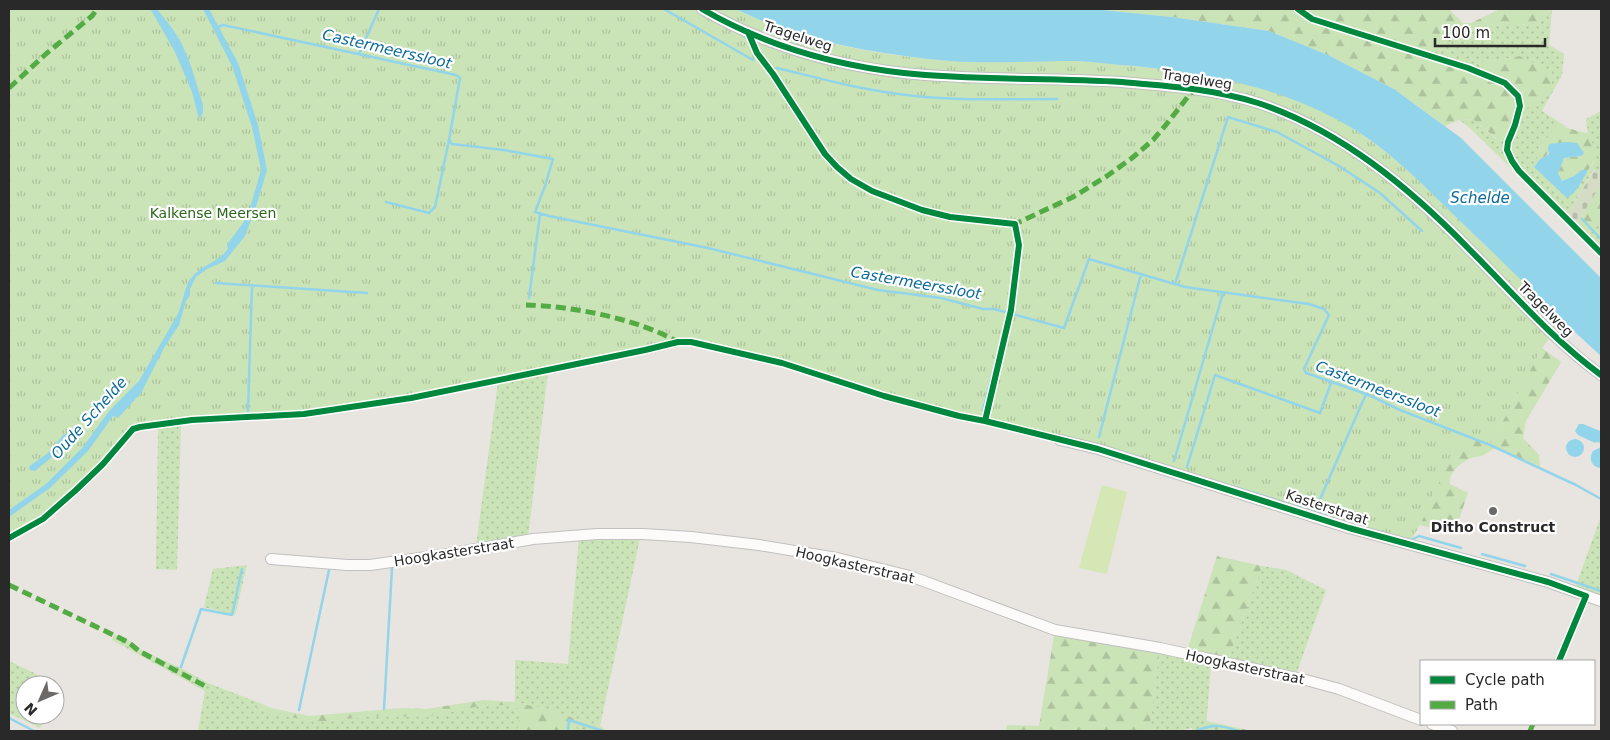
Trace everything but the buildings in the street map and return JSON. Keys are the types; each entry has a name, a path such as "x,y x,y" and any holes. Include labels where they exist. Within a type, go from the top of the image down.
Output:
{"street":[{"name":"Tragelweg","path":"702,9 733,26 790,49 861,66 926,74 1077,80 1181,87 1258,103 1324,133 1353,150 1403,187 1461,241 1569,350 1601,376"},
{"name":"Kasterstraat","path":"1060,440 1098,450 1378,537 1548,582 1601,601"},
{"name":"Hoogkasterstraat","path":"271,559 370,565 533,539 597,534 691,537 759,545 838,558 910,576 1055,630 1160,648 1306,680 1339,689 1420,720"},
{"path":"1435,725 1452,731"}],"green space":[{"name":"Kalkense Meersen","path":"9,9 735,9 798,34 884,53 966,62 1080,61 1183,72 1236,82 1262,88 1312,106 1336,118 1369,139 1415,177 1563,321 1542,348 1490,445 1460,434 1420,525 1411,540 1349,523 1184,471 1060,436 959,416 884,396 782,363 691,342 662,343 434,391 336,407 302,412 211,417 132,427 99,465 61,501 9,535"},
{"path":"1092,9 1449,9 1463,23 1471,23 1500,9 1552,9 1541,20 1534,23 1477,30 1456,38 1447,43 1441,50 1438,58 1444,64 1468,65 1520,56 1552,72 1552,87 1545,96 1525,109 1503,137 1497,139 1474,120 1461,119 1445,126 1394,89 1328,55 1269,31 1172,17"},
{"path":"1552,9 1549,45 1564,54 1562,75 1542,111 1567,127 1558,126 1543,141 1537,158 1540,159 1534,167 1579,186 1594,163 1594,148 1588,133 1586,119 1601,111 1601,173 1594,169 1567,215 1578,222 1584,231 1601,219 1601,258 1470,128 1458,119 1474,120 1496,139 1503,137 1525,109 1545,96 1520,56 1468,65 1444,64 1438,58 1441,50 1447,43 1456,38 1476,30 1534,23 1541,20"},
{"path":"1558,126 1588,133 1595,152 1594,161 1588,170 1582,170 1562,181 1558,173 1564,158 1581,156 1577,143 1554,143 1546,156 1540,159 1537,158 1538,148"},
{"path":"1595,169 1601,173 1601,184 1578,222 1567,215"},
{"path":"1601,184 1601,219 1584,231 1578,222"},
{"path":"1542,348 1561,362 1526,421 1523,438 1539,455 1540,467 1496,448 1481,456 1469,459 1455,469 1450,480 1450,484 1468,493 1454,534 1420,525 1460,433 1490,445"},
{"path":"548,372 528,537 476,546 498,383"},
{"path":"181,425 177,570 156,569 158,428"},
{"path":"1102,485 1127,492 1107,574 1079,568"},
{"path":"1601,516 1601,601 1574,591"},
{"path":"579,538 640,538 600,726 515,702 515,660 568,664"},
{"path":"1217,556 1262,566 1228,660 1186,654"},
{"path":"247,565 235,615 204,607 213,569"},
{"path":"1262,566 1286,570 1326,590 1296,675 1228,660"},
{"path":"1055,630 1160,648 1149,731 1006,731 1007,725 1039,726"},
{"path":"114,634 132,642 139,649 183,669 208,683 257,702 255,707 273,714 318,722 375,716 425,717 485,705 508,705 589,731 198,731 205,691 112,640"},
{"path":"1160,648 1211,664 1206,728 1225,731 1193,731 1192,728 1179,731 1149,731"},
{"path":"9,661 38,675 15,675 15,716 9,713"},
{"path":"484,700 515,702 548,710 600,726 607,731 589,731 567,724 565,731 517,731 521,709 508,705 485,705 425,717 375,716 318,722 273,714 255,707 257,702 271,708 309,716 403,708 426,709"},
{"path":"1206,721 1253,731 1225,731 1206,728"}],"water":[{"path":"157,9 172,28 188,57 203,105 203,113 199,119 192,92 175,52 151,10"},
{"path":"203,9 209,9 238,63 258,125 267,170 255,210 245,236 225,261 207,269 196,277 190,289 190,295 186,301 179,325 164,348 141,393 118,418 113,416 88,451 50,488 9,517 9,510 46,484 83,447 109,411 139,381 176,318 189,281 201,269 225,253 228,248 227,245 251,212 250,208 261,170 252,127 232,66"},
{"name":"Schelde","path":"735,9 1092,9 1172,17 1269,31 1328,55 1394,89 1461,138 1601,278 1601,356 1400,164 1352,128 1286,97 1237,82 1186,72 1134,66 1077,61 966,62 885,53 841,45 778,28"},
{"path":"1577,143 1584,153 1581,156 1564,158 1558,173 1562,181 1582,170 1588,170 1577,189 1567,198 1534,167 1540,159 1549,154 1549,144"},
{"path":"1579,424 1600,431 1601,443 1595,443 1578,435 1575,431"},
{"path":"70,432 56,454 35,471 30,470 29,467 31,465 48,453 63,435"},
{"path":"1575,439 1581,442 1584,448 1581,454 1575,457 1569,454 1566,448 1569,442"},
{"path":"1601,447 1601,468 1593,464 1591,457 1593,451"}],"waterway":[{"path":"359,54 379,9"},
{"path":"664,9 753,60"},
{"name":"Castermeerssloot","path":"216,28 223,25 456,75 460,78 449,140 452,144 504,150 553,159 535,212 549,216 708,248 878,290 941,298 983,309 994,309 1064,328 1089,259 1185,287 1309,304 1324,309 1329,315 1304,369 1306,373 1369,395 1400,410 1490,445 1576,485 1601,499"},
{"path":"777,68 846,85 933,98 1057,99"},
{"path":"1175,284 1228,117 1277,132 1339,166 1380,193 1422,231"},
{"path":"386,202 429,213 435,207 449,140"},
{"path":"529,298 540,214"},
{"path":"1582,219 1601,239"},
{"path":"1099,437 1141,274"},
{"path":"216,283 367,293"},
{"path":"248,411 252,285"},
{"path":"1174,461 1223,293"},
{"path":"983,410 1007,319"},
{"path":"1187,467 1215,375 1320,413 1331,383"},
{"path":"1317,506 1366,394"},
{"path":"1212,480 1328,516"},
{"path":"1408,539 1411,540 1419,536 1461,548"},
{"path":"1482,554 1525,566"},
{"path":"384,709 392,568"},
{"path":"181,667 201,609 232,615 242,569"},
{"path":"299,710 329,570"},
{"path":"1551,574 1601,591"},
{"name":"Oude Schelde","path":"9,718 34,731"},
{"path":"568,731 569,720 603,731"},
{"path":"1196,731 1217,726 1238,731"}],"marked path":[{"path":"9,88 47,53 92,16 97,9"},
{"path":"1012,224 1073,197 1132,158 1153,140 1194,89"},
{"path":"526,305 564,308 604,315 644,327 678,342"},
{"path":"9,585 128,642 139,651 205,686"},
{"path":"1530,731 1533,725"}],"cycle path":[{"path":"702,9 726,22 774,43 851,65 904,73 958,77 1122,82 1174,87 1225,94 1258,103 1288,115 1345,145 1398,183 1446,226 1549,331 1601,375"},
{"path":"1298,9 1312,19 1468,68 1505,83 1518,96 1520,106 1508,142 1507,150 1512,161 1519,171 1601,253"},
{"path":"748,32 757,53 773,74 825,154 851,179 872,191 922,210 950,217 1015,224 1019,245 1011,310 985,421"},
{"path":"9,538 43,519 76,490 103,464 133,429 192,420 304,414 411,398 678,342 691,342 782,363 884,396 959,416 1098,449 1349,528 1548,582 1586,596 1559,660"}],"place":[{"name":"Ditho Construct","path":"1493,511"}]}
